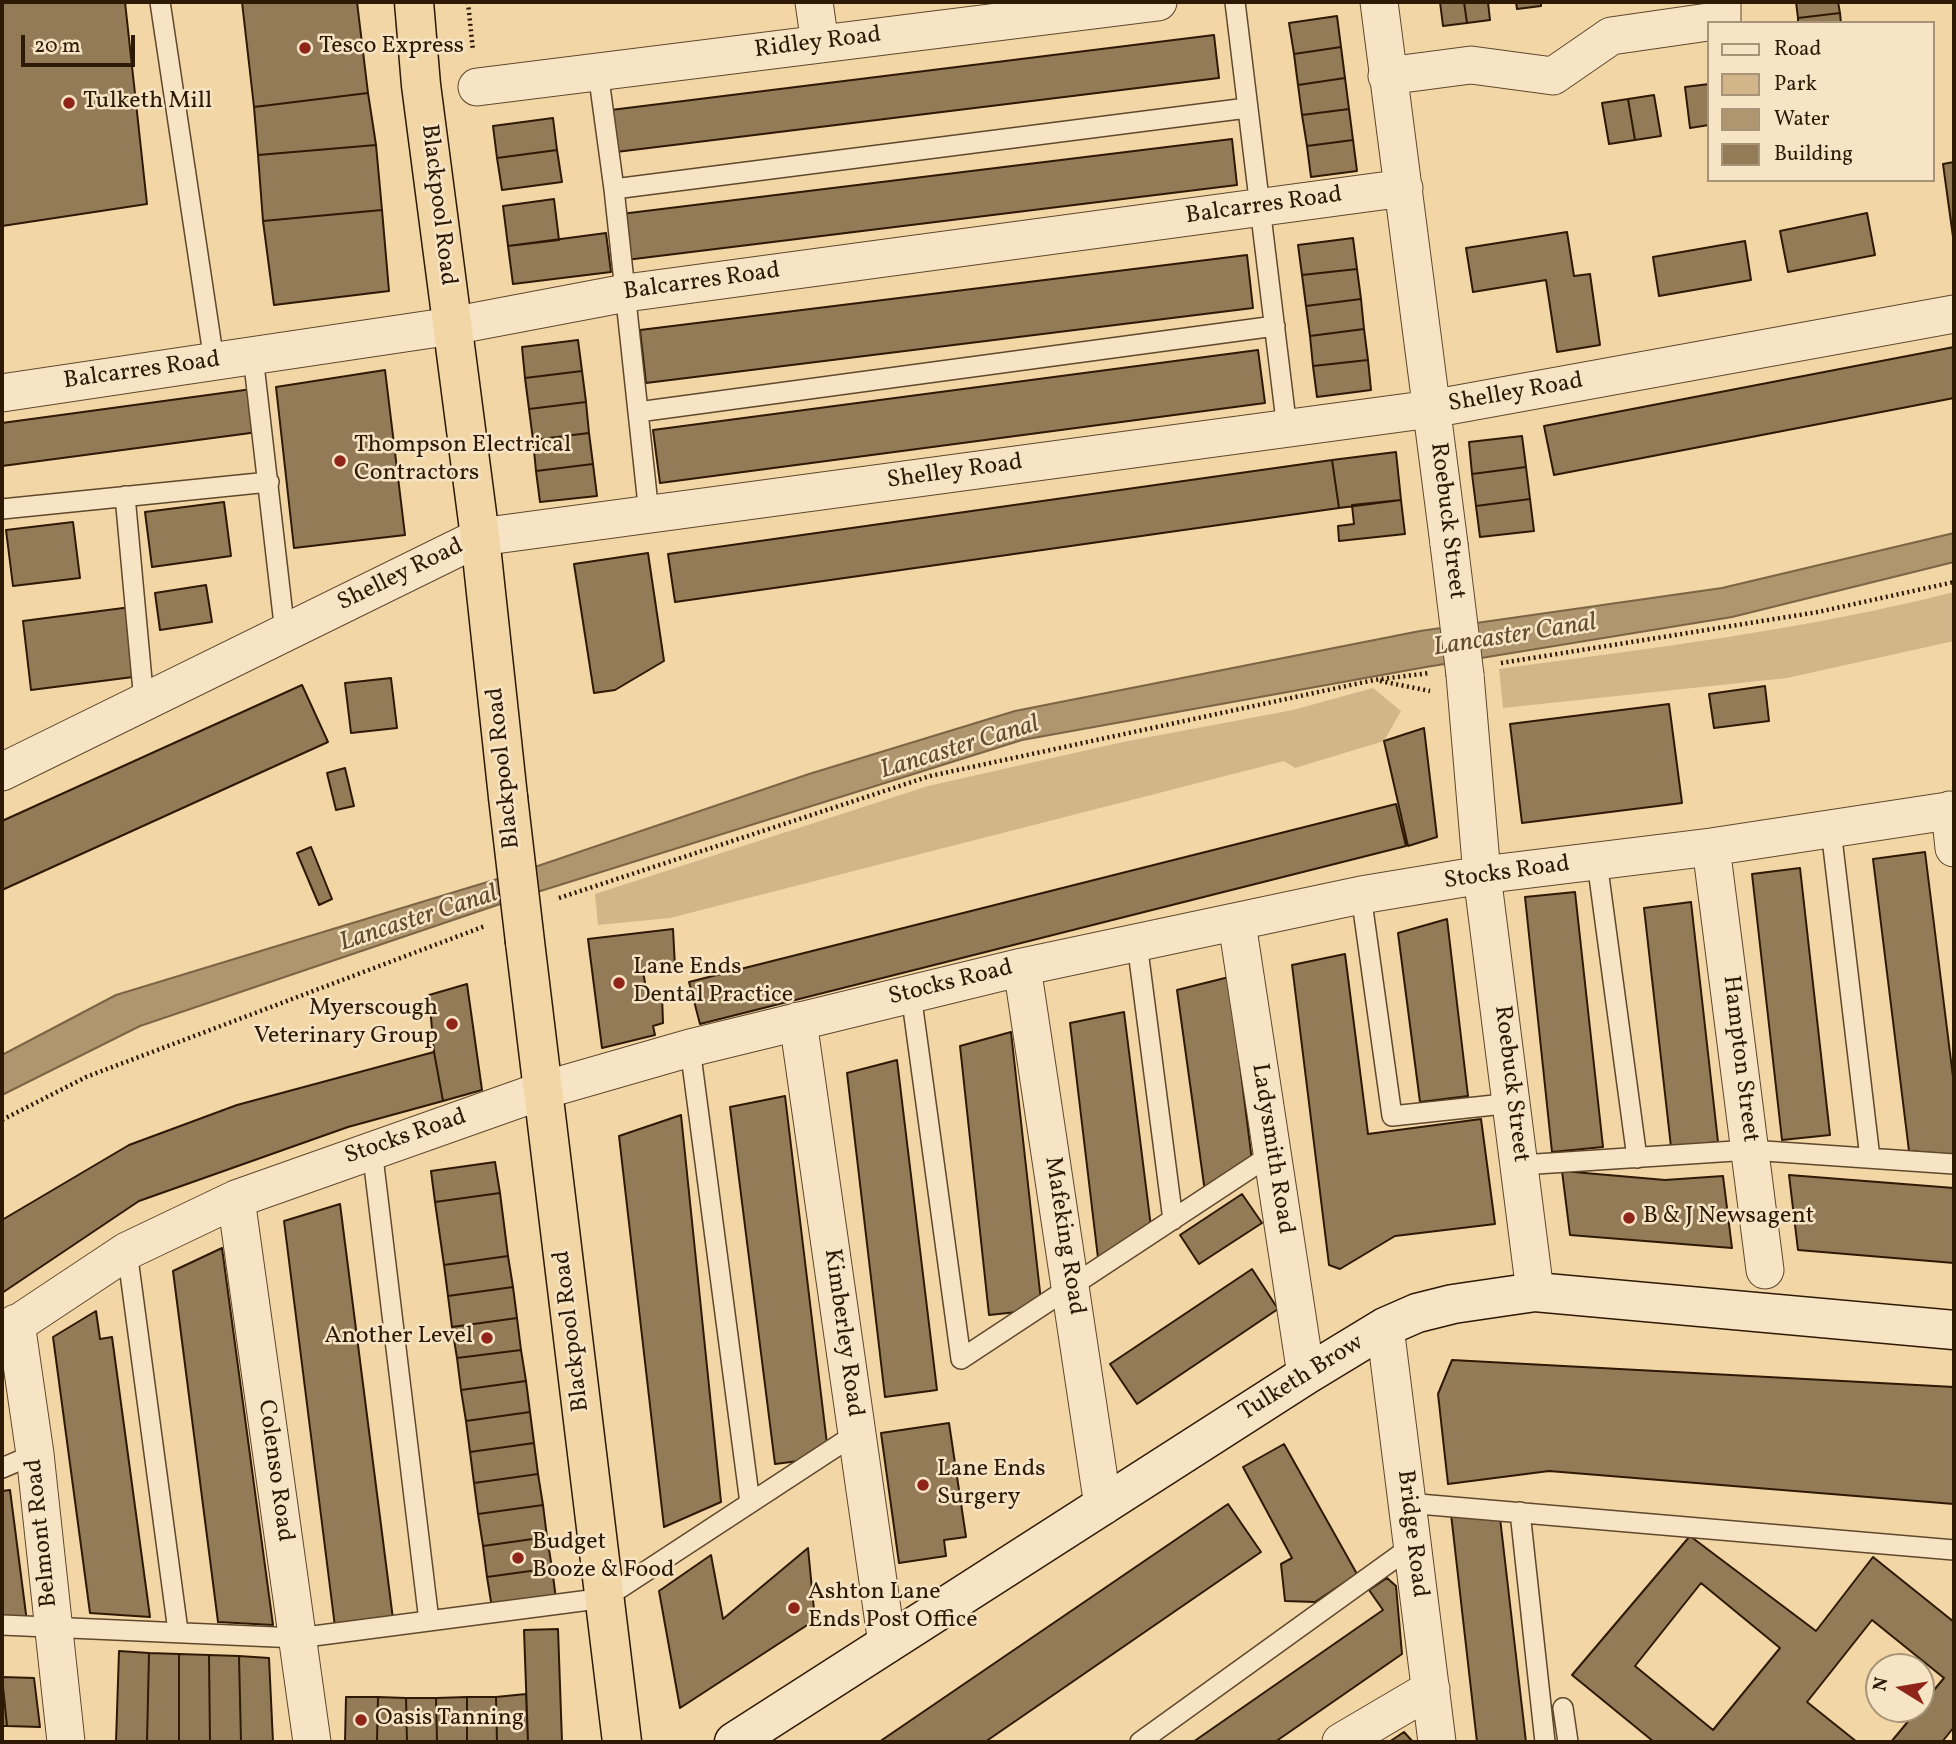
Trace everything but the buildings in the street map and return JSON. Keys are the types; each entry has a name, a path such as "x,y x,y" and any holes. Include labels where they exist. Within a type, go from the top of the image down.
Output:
{"highway":[{"name":"Blackpool Road","path":"414,2 622,1742"}],"street":[{"path":"814,2 820,44"},
{"name":"Ridley Road","path":"477,87 1158,2"},
{"name":"Roebuck Street","path":"1379,2 1468,698 1482,875 1521,1165 1535,1292"},
{"path":"1715,21 1722,20 1722,2"},
{"path":"1387,76 1471,65 1553,76 1611,36 1708,22"},
{"name":"Balcarres Road","path":"2,393 452,326 626,293 1404,188"},
{"name":"Shelley Road","path":"2,772 480,537 1431,409 1954,314"},
{"path":"1952,810 1954,848"},
{"name":"Stocks Road","path":"9,1328 127,1251 236,1199 544,1090 690,1048 1022,967 1361,895 1482,875 1831,830 1952,810"},
{"name":"Hampton Street","path":"1711,847 1765,1270"},
{"name":"Ladysmith Road","path":"1237,923 1306,1375"},
{"name":"Mafeking Road","path":"1022,967 1103,1506"},
{"name":"Kimberley Road","path":"798,1021 887,1644"},
{"name":"Colenso Road","path":"236,1199 313,1742"},
{"name":"Tulketh Brow","path":"734,1742 1306,1375 1385,1327 1416,1313 1453,1304 1535,1292 1954,1330"},
{"name":"Bridge Road","path":"1385,1327 1437,1742"},
{"name":"Belmont Road","path":"9,1328 35,1454 66,1742"},
{"path":"1341,1742 1431,1689"}],"lane":[{"path":"160,2 214,362"},
{"path":"1235,2 1287,429"},
{"path":"598,72 614,189 649,514"},
{"path":"614,189 1247,108"},
{"path":"638,412 1275,326"},
{"path":"253,356 285,633"},
{"path":"2,509 269,482"},
{"path":"125,496 144,702"},
{"path":"1831,830 1870,1158"},
{"path":"1597,862 1637,1158"},
{"path":"1361,895 1392,1116 1513,1103"},
{"path":"1138,943 1173,1220"},
{"path":"911,994 961,1359 1272,1154"},
{"path":"690,1048 750,1503"},
{"path":"372,1149 429,1621"},
{"path":"1521,1165 1750,1150 1954,1164"},
{"path":"127,1251 178,1632"},
{"path":"2,1625 53,1625 298,1638 605,1598 857,1433"},
{"path":"2,1468 35,1454"},
{"path":"1407,1503 1954,1550"},
{"path":"1520,1512 1545,1742"},
{"path":"1140,1742 1412,1545"},
{"path":"1563,1708 1568,1742"}],"path":[{"path":"468,2 477,87"},
{"path":"1494,664 1818,612 1954,582"},
{"path":"552,900 930,776 1374,680 1441,671"},
{"path":"1374,680 1468,698"},
{"path":"2,1120 86,1077 491,924"}],"green space":[{"path":"1954,592 1954,641 1787,678 1503,708 1499,669 1785,628"},
{"path":"1373,688 1401,711 1384,741 1295,768 1284,761 670,918 598,925 595,894 928,786 1123,742 1293,710"}],"water":[{"name":"Lancaster Canal","path":"1954,533 1954,562 1732,617 1426,667 1022,740 515,899 140,1026 2,1095 2,1055 116,995 517,873 809,774 1015,711 1420,631 1722,588"}],"place":[{"name":"Tesco Express","path":"305,48"},
{"name":"Tulketh Mill","path":"69,103"},
{"name":"Thompson Electrical Contractors","path":"340,461"},
{"name":"Lane Ends Dental Practice","path":"619,983"},
{"name":"Myerscough Veterinary Group","path":"452,1024"},
{"name":"B & J Newsagent","path":"1629,1218"},
{"name":"Another Level","path":"487,1338"},
{"name":"Lane Ends Surgery","path":"923,1485"},
{"name":"Budget Booze & Food","path":"518,1558"},
{"name":"Ashton Lane Ends Post Office","path":"794,1608"},
{"name":"Oasis Tanning","path":"361,1720"}]}
